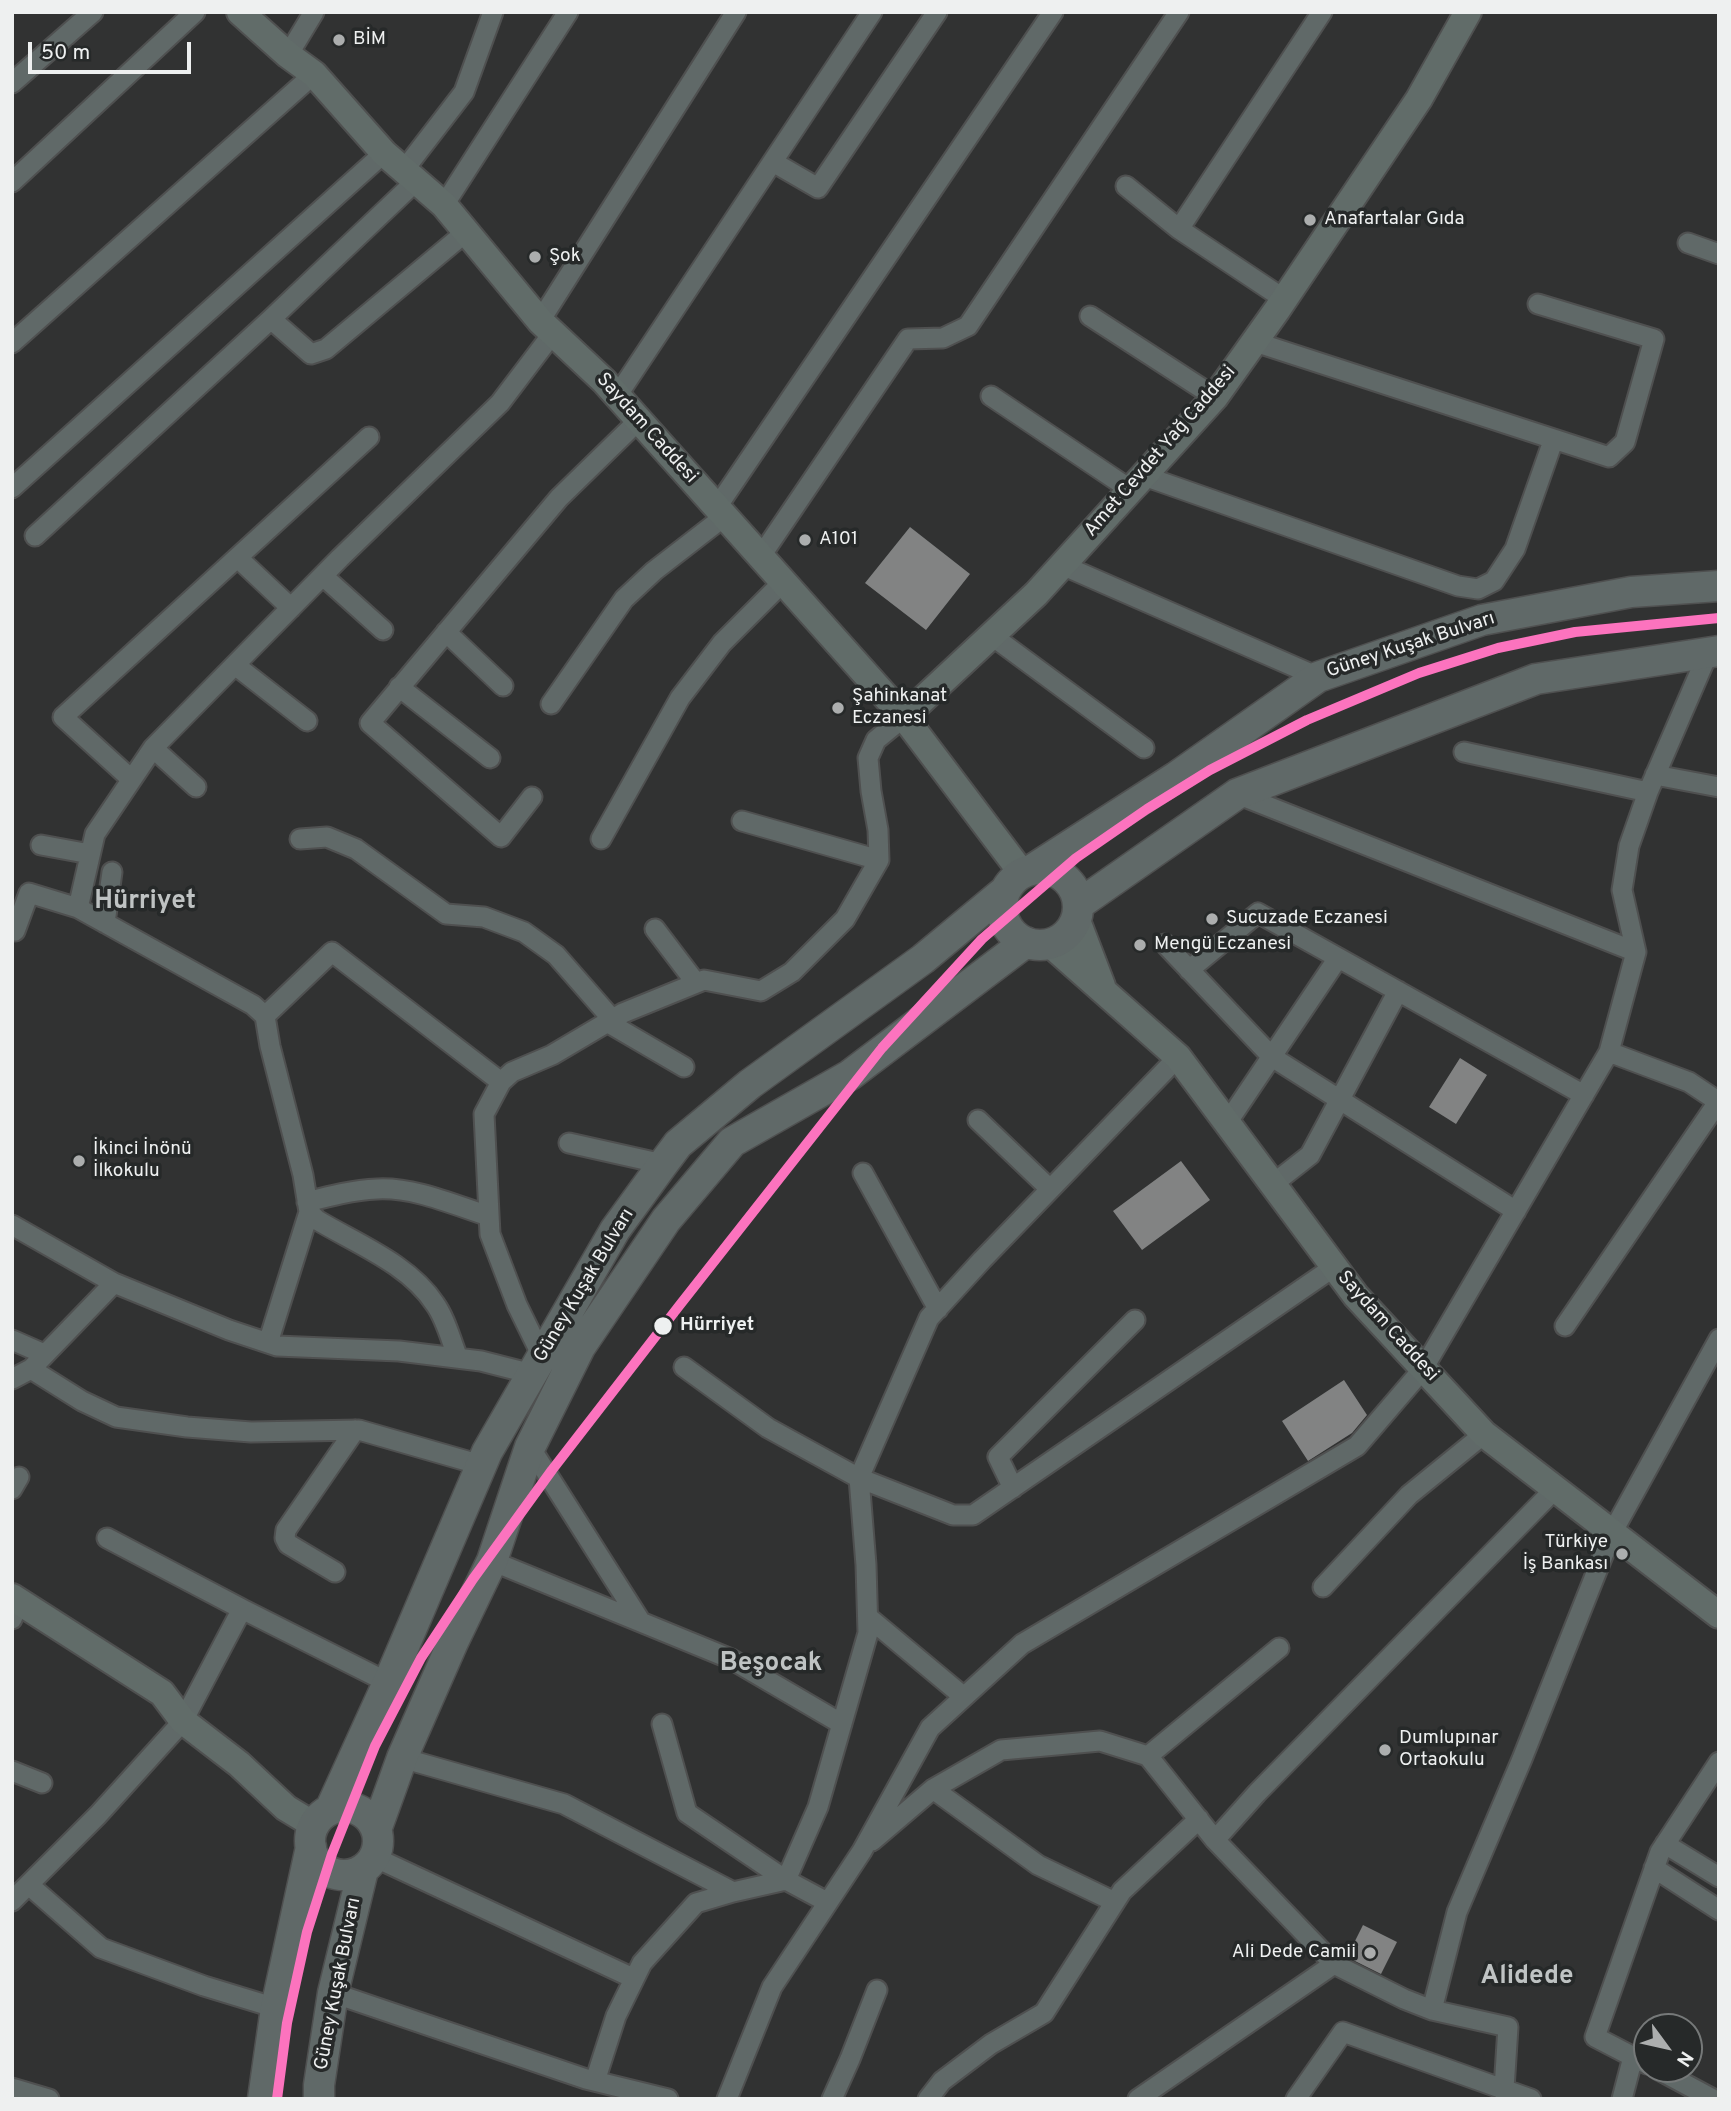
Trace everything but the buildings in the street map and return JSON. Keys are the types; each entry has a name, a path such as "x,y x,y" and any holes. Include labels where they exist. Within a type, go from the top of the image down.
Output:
{"main road":[{"name":"Saydam Caddesi","path":"240,12 288,55 314,74 401,168 444,205 546,327 617,396 721,511 904,717 1020,878"},
{"name":"Amet Cevdet Yağ Caddesi","path":"904,717 1035,594 1214,397 1255,342 1419,99 1468,12"},
{"name":"Güney Kuşak Bulvarı","path":"263,2099 276,2008 318,1828 387,1682 487,1452 615,1230 678,1144 750,1084 923,959 1020,878 1176,777 1318,677 1482,620 1632,592 1719,586"},
{"path":"1104,991 1077,911 1075,892 1068,881 1058,873 1046,869 1020,878 1003,903 1007,926 1015,935 1037,942 1061,938 1070,929 1077,911 1237,794 1536,679 1714,651"},
{"name":"Saydam Caddesi","path":"1037,942 1104,991 1178,1057 1356,1296 1484,1434 1719,1615"},
{"name":"Güney Kuşak Bulvarı","path":"320,2094 333,1993 371,1852 402,1758 492,1561 530,1447 580,1348 666,1220 732,1142 850,1075 1037,942"},
{"path":"15,1606 162,1693 183,1721 239,1764 286,1808 318,1828"},
{"path":"341,1807 363,1812 371,1820 371,1852 352,1874 331,1872 314,1858 318,1828 341,1807"}],"street":[{"path":"12,83 93,12"},
{"path":"12,182 195,12"},
{"path":"288,55 314,12"},
{"path":"35,536 271,319 464,92 493,12"},
{"path":"444,205 568,12"},
{"path":"78,908 94,834 153,748 323,576 500,403 736,12"},
{"path":"617,396 872,12"},
{"path":"773,162 818,188 937,12"},
{"path":"551,704 624,599 721,511 1053,12"},
{"path":"761,556 908,339 943,338 968,326 1179,12"},
{"path":"1179,229 1322,12"},
{"path":"12,343 314,74"},
{"path":"12,488 401,168"},
{"path":"1126,186 1179,229 1284,299"},
{"path":"271,319 311,354 326,349 466,232"},
{"path":"1688,243 1719,254"},
{"path":"1255,342 1609,457 1625,442 1654,339 1538,304"},
{"path":"1090,316 1214,397"},
{"path":"991,396 1137,483 1458,586 1478,589 1494,581 1515,549 1553,441"},
{"path":"532,797 501,837 370,723 559,498 639,420"},
{"path":"131,779 63,716 369,437"},
{"path":"238,558 291,608"},
{"path":"1062,565 1318,677"},
{"path":"323,576 383,630"},
{"path":"601,839 680,698 722,643 783,582"},
{"path":"446,632 503,686"},
{"path":"991,635 1144,748"},
{"path":"727,2099 772,1987 862,1851 930,1728 1022,1644 1357,1446 1423,1369 1609,1052 1636,951 1622,890 1629,846 1651,784 1714,651"},
{"path":"235,664 307,721"},
{"path":"400,687 490,758"},
{"path":"12,1225 114,1283 229,1330 277,1346 399,1351 537,1365 490,1234 484,1114 501,1082 513,1072 552,1055 609,1021 704,979 761,991 792,972 845,919 879,860 878,830 868,758 876,740 904,717"},
{"path":"153,748 196,786"},
{"path":"1464,752 1651,784 1719,788"},
{"path":"1237,794 1636,951"},
{"path":"742,821 879,860"},
{"path":"300,839 327,837 356,849 446,915 484,917 524,932 556,955 609,1021 684,1067"},
{"path":"41,845 90,854"},
{"path":"105,923 112,872"},
{"path":"15,931 29,893 78,908 253,1005 265,1016 270,1046 303,1175 308,1207 268,1343"},
{"path":"1189,970 1258,913 1584,1095"},
{"path":"655,929 696,983"},
{"path":"1165,944 1272,1057 1516,1211"},
{"path":"265,1016 332,952 501,1082"},
{"path":"1227,1123 1338,958"},
{"path":"1273,1184 1310,1155 1398,991"},
{"path":"1565,1326 1718,1102 1689,1082 1609,1052"},
{"path":"786,1880 818,1807 868,1633 859,1478 929,1318 1178,1057"},
{"path":"978,1120 1051,1189"},
{"path":"569,1143 663,1164"},
{"path":"863,1173 938,1309"},
{"path":"308,1207 348,1192 380,1188 423,1195 489,1216"},
{"path":"308,1207 317,1220 392,1263 420,1284 437,1305 458,1358"},
{"path":"684,1367 768,1428 859,1478 953,1515 973,1515 1334,1267"},
{"path":"12,1379 37,1362 114,1283"},
{"path":"1013,1488 998,1457 1135,1320"},
{"path":"1432,2010 1457,1912 1522,1759 1612,1533 1719,1339"},
{"path":"12,1340 82,1401 116,1417 239,1431 355,1430 481,1465"},
{"path":"335,1572 288,1544 285,1538 286,1530 355,1430"},
{"path":"1323,1587 1409,1495 1484,1434"},
{"path":"530,1447 641,1622"},
{"path":"1215,1840 1257,1793 1555,1489"},
{"path":"107,1538 387,1682"},
{"path":"492,1561 731,1659 842,1724"},
{"path":"12,1901 98,1815 183,1721 242,1609"},
{"path":"868,1617 964,1697"},
{"path":"1149,1756 1279,1648"},
{"path":"662,1724 687,1813 786,1880 828,1902"},
{"path":"862,1851 933,1788 1001,1750 1100,1741 1149,1756 1215,1840 1334,1964 1432,2010 1508,2027 1505,2094"},
{"path":"402,1758 564,1804 733,1892"},
{"path":"1633,2056 1595,2037 1654,1868 1665,1844 1719,1762"},
{"path":"12,1771 42,1783"},
{"path":"933,1788 1038,1865 1115,1902"},
{"path":"928,2099 942,2081 991,2044 1044,2013 1122,1891 1199,1819"},
{"path":"1665,1844 1719,1877"},
{"path":"371,1852 634,1978"},
{"path":"1654,1868 1719,1910"},
{"path":"595,2081 616,2016 642,1963 696,1903 786,1880"},
{"path":"29,1885 101,1948 204,1986 276,2008"},
{"path":"1138,2099 1334,1964"},
{"path":"832,2099 877,1990"},
{"path":"333,1993 595,2081 668,2099"},
{"path":"1296,2099 1343,2032 1505,2094 1531,2099"},
{"path":"1622,2099 1633,2075"},
{"path":"1683,2083 1713,2099"},
{"path":"12,2088 49,2099"}],"transit line":[{"path":"277,2099 287,2023 307,1932 332,1854 375,1746 421,1658 473,1579 552,1470 679,1306 882,1048 982,939 1076,858 1147,809 1210,770 1307,720 1419,673 1498,648 1575,632 1719,618"}],"place":[{"name":"BİM","path":"339,40"},
{"name":"Anafartalar Gıda","path":"1310,220"},
{"name":"Şok","path":"535,257"},
{"name":"A101","path":"805,540"},
{"name":"Şahinkanat Eczanesi","path":"838,708"},
{"name":"Sucuzade Eczanesi","path":"1212,919"},
{"name":"Mengü Eczanesi","path":"1140,945"},
{"name":"İkinci İnönü İlkokulu","path":"79,1161"},
{"name":"Hürriyet","path":"663,1326"},
{"name":"Türkiye İş Bankası","path":"1622,1554"},
{"name":"Dumlupınar Ortaokulu","path":"1385,1750"},
{"name":"Ali Dede Camii","path":"1370,1953"}],"district":[{"name":"Hürriyet","path":"145,903"},
{"name":"Beşocak","path":"771,1665"},
{"name":"Alidede","path":"1527,1978"}]}
